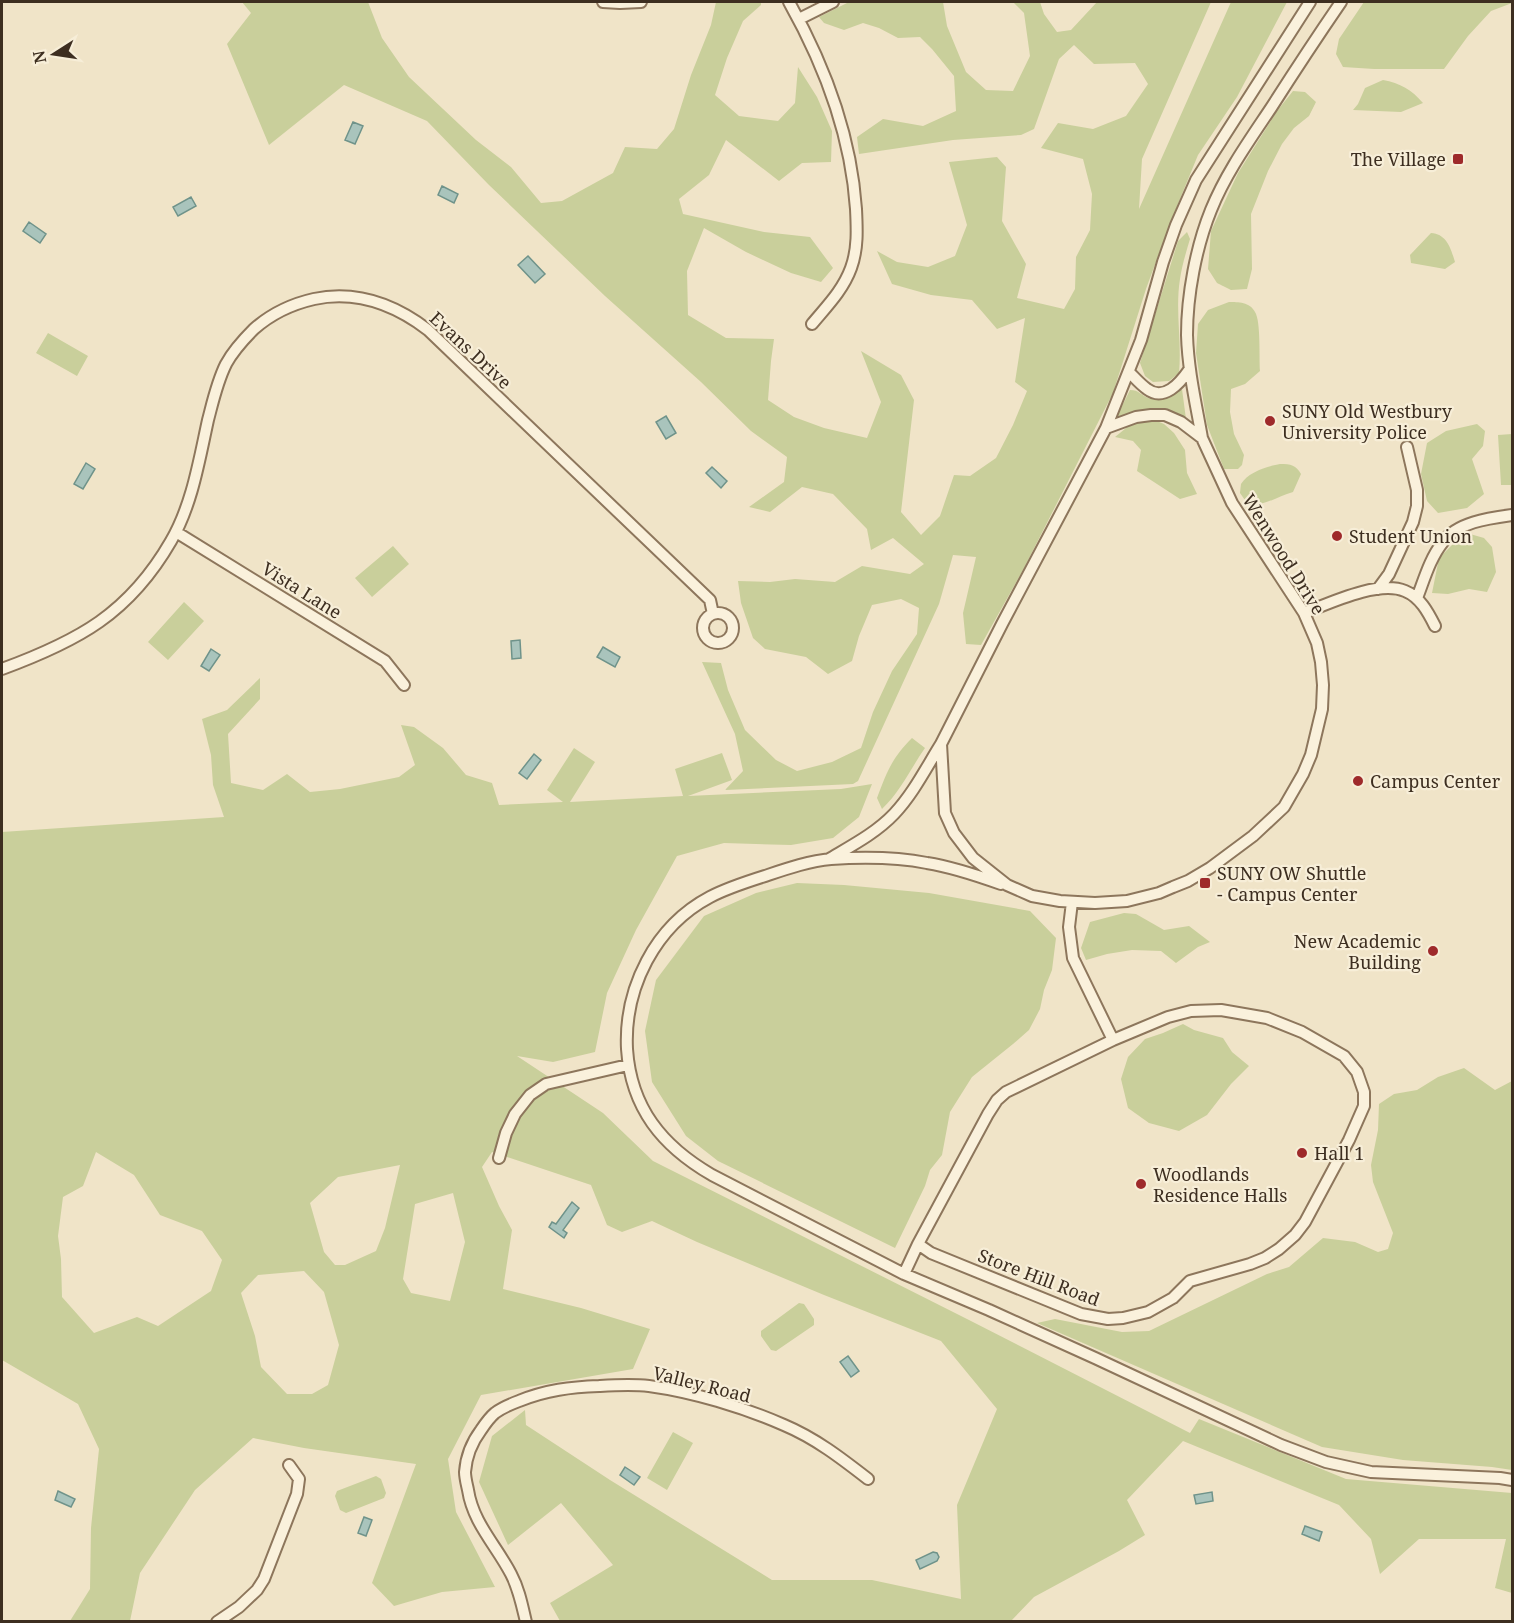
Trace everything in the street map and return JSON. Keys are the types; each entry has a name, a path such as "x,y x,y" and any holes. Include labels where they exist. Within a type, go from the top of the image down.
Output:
{"street":[{"path":"603,2 641,2"},
{"path":"789,2 813,47 830,87 845,136 855,190 857,228 856,251 852,268 835,298 812,324"},
{"path":"799,19 833,2"},
{"path":"1310,2 1196,180 1176,225 1149,314 1106,428 941,744 914,788 894,814 871,834 829,859 788,868 724,890 708,898 677,920 648,957 633,993 626,1034 628,1065 639,1099 651,1121 672,1147 691,1163 904,1274 1074,1348 1281,1445 1326,1462 1371,1472 1512,1480"},
{"name":"Wenwood Drive","path":"829,859 880,858 924,862 960,870 1007,885 1032,896 1054,901 1095,903 1126,901 1159,893 1188,881 1210,868 1253,836 1284,807 1303,774 1317,739 1322,709 1321,662 1317,643 1304,613 1232,503 1202,438 1189,370 1187,333 1191,285 1203,232 1211,210 1241,152 1341,2"},
{"name":"Evans Drive","path":"2,669 40,655 89,630 131,596 151,571 176,532 193,485 215,390 237,347 260,324 285,309 326,297 350,297 392,307 411,317 428,330 710,600 713,614"},
{"path":"1129,372 1149,391 1161,393 1175,388 1189,370"},
{"name":"Wenwood Drive","path":"1106,428 1136,417 1165,416 1181,422 1202,438"},
{"path":"1378,589 1389,574 1413,522 1417,506 1417,490 1407,447"},
{"path":"1417,598 1434,555 1444,540 1462,527 1512,515"},
{"name":"Vista Lane","path":"176,532 385,661 404,685"},
{"path":"1304,613 1360,592 1378,589 1404,591 1417,598 1427,609 1435,626"},
{"name":"Wenwood Drive","path":"941,744 945,813 954,833 973,858 1007,885"},
{"path":"1072,902 1069,927 1073,958 1113,1040"},
{"name":"Store Hill Road","path":"904,1274 918,1244 997,1100 1014,1088 1113,1040 1168,1017 1191,1011 1221,1010 1267,1018 1302,1032 1344,1056 1357,1072 1364,1092 1365,1106 1305,1222 1295,1235 1265,1258 1190,1281 1173,1298 1148,1312 1108,1319 1081,1314 931,1253 918,1244"},
{"path":"499,1158 506,1133 515,1114 530,1095 546,1084 628,1065"},
{"name":"Valley Road","path":"526,1622 519,1593 512,1577 482,1531 474,1514 465,1473 470,1450 477,1436 494,1414 510,1404 538,1394 574,1387 626,1385 670,1389 784,1425 812,1439 868,1479"},
{"path":"217,1622 249,1598 264,1579 297,1494 299,1479 289,1465"}],"green space":[{"path":"242,2 368,2 382,38 409,77 476,140 511,167 541,203 562,201 613,173 625,147 657,149 674,129 691,75 711,25 716,2 761,2 761,5 743,21 727,58 715,95 739,116 778,121 795,103 798,67 817,97 832,131 831,162 802,163 779,181 726,140 709,175 679,199 683,214 764,232 810,237 833,268 821,282 791,273 746,252 704,228 687,271 688,315 726,338 774,339 768,400 794,417 824,428 867,438 881,402 861,351 901,375 914,400 901,512 921,535 940,516 954,475 970,476 996,458 1013,425 1027,391 1015,382 1025,318 997,329 972,300 931,295 892,284 877,251 897,262 928,267 955,256 967,225 949,162 997,157 1006,167 1002,221 1026,264 1017,298 1064,309 1075,289 1076,257 1090,230 1092,194 1083,159 1041,148 1058,123 1093,129 1126,116 1148,84 1135,63 1094,64 1074,45 1059,59 1034,129 1021,135 953,140 859,154 857,137 883,119 923,126 956,111 954,76 920,37 898,38 863,23 844,30 824,23 819,17 849,2 943,2 947,26 966,72 986,90 1013,91 1030,56 1024,13 1013,2 1040,2 1044,14 1057,32 1071,30 1097,2 1211,2 1142,159 1139,209 1231,2 1287,2 1237,97 1198,155 1146,289 1113,393 1023,570 981,645 966,644 963,613 976,557 953,555 939,604 858,781 853,784 725,790 743,771 735,734 702,662 721,663 728,690 745,730 776,760 797,771 832,762 861,748 873,712 892,671 917,634 919,608 901,599 872,605 859,636 852,661 828,674 806,657 765,649 753,638 741,603 738,581 770,582 795,579 835,582 862,566 910,574 924,564 893,538 871,550 867,529 833,494 802,487 770,512 749,507 784,482 787,457 751,431 701,382 605,296 489,185 427,121 344,85 269,145 227,44 251,13"},
{"path":"1364,2 1512,3 1491,11 1468,36 1444,69 1343,67 1336,54 1339,39"},
{"path":"1383,80 1405,88 1423,103 1401,112 1353,110 1365,88"},
{"path":"1293,91 1305,92 1316,102 1309,116 1294,128 1282,144 1268,171 1251,214 1252,269 1247,289 1231,290 1217,283 1208,269 1211,231 1238,173 1277,111"},
{"path":"1187,232 1190,239 1179,291 1179,373 1169,381 1153,382 1145,376 1140,363 1178,241"},
{"path":"1431,233 1445,239 1452,252 1455,262 1445,269 1411,263 1410,255"},
{"path":"1229,302 1244,303 1250,306 1257,317 1259,331 1260,371 1245,384 1231,389 1230,412 1234,434 1244,455 1242,465 1238,469 1224,469 1207,425 1196,353 1198,324 1208,310"},
{"path":"48,333 88,356 77,376 36,353"},
{"path":"1182,389 1186,419 1168,412 1151,410 1134,412 1116,418 1130,390 1148,398 1157,399"},
{"path":"1152,419 1164,424 1174,433 1185,450 1187,473 1197,494 1180,499 1137,471 1141,450 1133,441 1115,437 1131,424"},
{"path":"1477,424 1485,431 1483,446 1472,459 1484,494 1467,508 1438,513 1427,501 1421,474 1427,443 1446,431"},
{"path":"1512,434 1512,485 1501,485 1498,435"},
{"path":"1280,464 1293,466 1301,474 1293,492 1249,506 1240,493 1241,484 1253,473"},
{"path":"1470,534 1484,538 1492,547 1496,572 1487,592 1469,589 1448,594 1432,593 1439,558 1459,538"},
{"path":"393,546 409,564 372,597 355,578"},
{"path":"184,602 204,621 168,660 148,642"},
{"path":"260,678 260,699 228,734 231,783 263,790 287,774 310,792 340,789 399,777 415,765 401,725 414,727 443,748 466,775 492,783 499,805 563,802 547,790 574,748 595,762 570,802 683,796 675,769 722,753 732,780 688,796 841,789 872,784 859,817 833,838 791,845 724,843 677,856 636,930 607,993 595,1052 553,1062 517,1056 603,1113 653,1161 1190,1433 1199,1419 1346,1479 1512,1493 1512,1593 1495,1588 1506,1539 1419,1539 1380,1574 1371,1539 1339,1505 1183,1441 1127,1500 1145,1535 1034,1597 1011,1621 560,1621 550,1603 613,1565 561,1503 508,1545 479,1482 492,1436 525,1410 526,1425 772,1580 872,1580 961,1599 957,1505 997,1409 941,1341 824,1295 652,1221 622,1232 607,1225 591,1185 492,1152 482,1167 512,1230 503,1289 581,1308 650,1329 633,1369 481,1395 448,1459 456,1512 495,1587 442,1592 394,1606 372,1583 416,1464 304,1448 253,1438 195,1490 140,1573 130,1621 70,1621 90,1589 91,1528 99,1449 78,1404 2,1360 2,832 224,817 213,785 211,755 202,719 227,710","holes":["96,1152 134,1175 160,1215 202,1231 222,1260 211,1291 158,1326 137,1317 94,1333 62,1297 58,1236 63,1197 83,1186","400,1165 385,1228 376,1251 345,1265 335,1265 324,1252 310,1203 338,1177","453,1193 465,1242 450,1301 411,1293 403,1279 415,1204","304,1271 324,1292 339,1345 328,1385 312,1394 287,1394 261,1367 255,1336 241,1293 258,1275"]},
{"path":"912,738 925,748 900,788 882,809 877,798 890,766"},
{"path":"797,883 929,893 1030,911 1056,938 1052,970 1040,1009 1029,1030 972,1077 950,1112 942,1155 930,1170 925,1186 895,1248 718,1161 686,1136 652,1082 645,1031 656,980 704,916 756,893"},
{"path":"1124,913 1136,914 1164,930 1189,926 1210,942 1198,947 1176,963 1161,951 1132,950 1086,960 1081,948 1090,922"},
{"path":"1183,1024 1194,1030 1223,1038 1232,1052 1249,1066 1231,1084 1207,1115 1179,1131 1149,1123 1128,1108 1121,1079 1128,1057 1145,1039"},
{"path":"1464,1068 1495,1090 1512,1081 1512,1470 1403,1460 1322,1447 1037,1323 1055,1319 1122,1332 1149,1331 1267,1274 1289,1267 1323,1238 1355,1242 1378,1252 1388,1249 1393,1233 1373,1182 1371,1165 1378,1130 1379,1104 1394,1094 1417,1090 1438,1077"},
{"path":"799,1303 804,1304 814,1319 814,1325 776,1351 771,1350 761,1336 761,1331"},
{"path":"673,1432 693,1443 667,1490 647,1478"},
{"path":"376,1476 381,1479 386,1493 384,1498 346,1513 340,1510 335,1496 337,1491"}],"water":[{"path":"353,122 363,126 355,144 345,140"},
{"path":"442,186 458,194 454,203 438,195"},
{"path":"191,197 196,206 178,216 173,207"},
{"path":"29,222 46,234 40,243 23,231"},
{"path":"528,256 545,274 535,283 518,265"},
{"path":"666,416 676,433 666,439 656,422"},
{"path":"86,463 95,469 83,489 74,484"},
{"path":"712,467 727,481 721,488 706,473"},
{"path":"520,640 521,658 512,659 511,641"},
{"path":"603,647 620,657 615,667 597,657"},
{"path":"211,649 220,655 209,671 201,666"},
{"path":"534,754 541,760 527,779 519,773"},
{"path":"572,1202 579,1208 563,1230 567,1233 564,1238 549,1227 552,1222 556,1224"},
{"path":"848,1356 859,1371 851,1377 840,1362"},
{"path":"625,1467 640,1477 634,1485 620,1475"},
{"path":"58,1491 75,1499 71,1507 55,1500"},
{"path":"1212,1492 1213,1501 1196,1504 1194,1495"},
{"path":"364,1517 372,1520 366,1536 358,1533"},
{"path":"1305,1526 1322,1532 1319,1541 1302,1534"},
{"path":"933,1552 939,1557 937,1561 920,1569 916,1560"}],"place":[{"name":"The Village","path":"1458,159"},
{"name":"SUNY Old Westbury University Police","path":"1270,421"},
{"name":"Student Union","path":"1337,536"},
{"name":"Campus Center","path":"1358,781"},
{"name":"SUNY OW Shuttle - Campus Center","path":"1205,883"},
{"name":"New Academic Building","path":"1433,951"},
{"name":"Hall 1","path":"1302,1153"},
{"name":"Woodlands Residence Halls","path":"1141,1184"}]}
